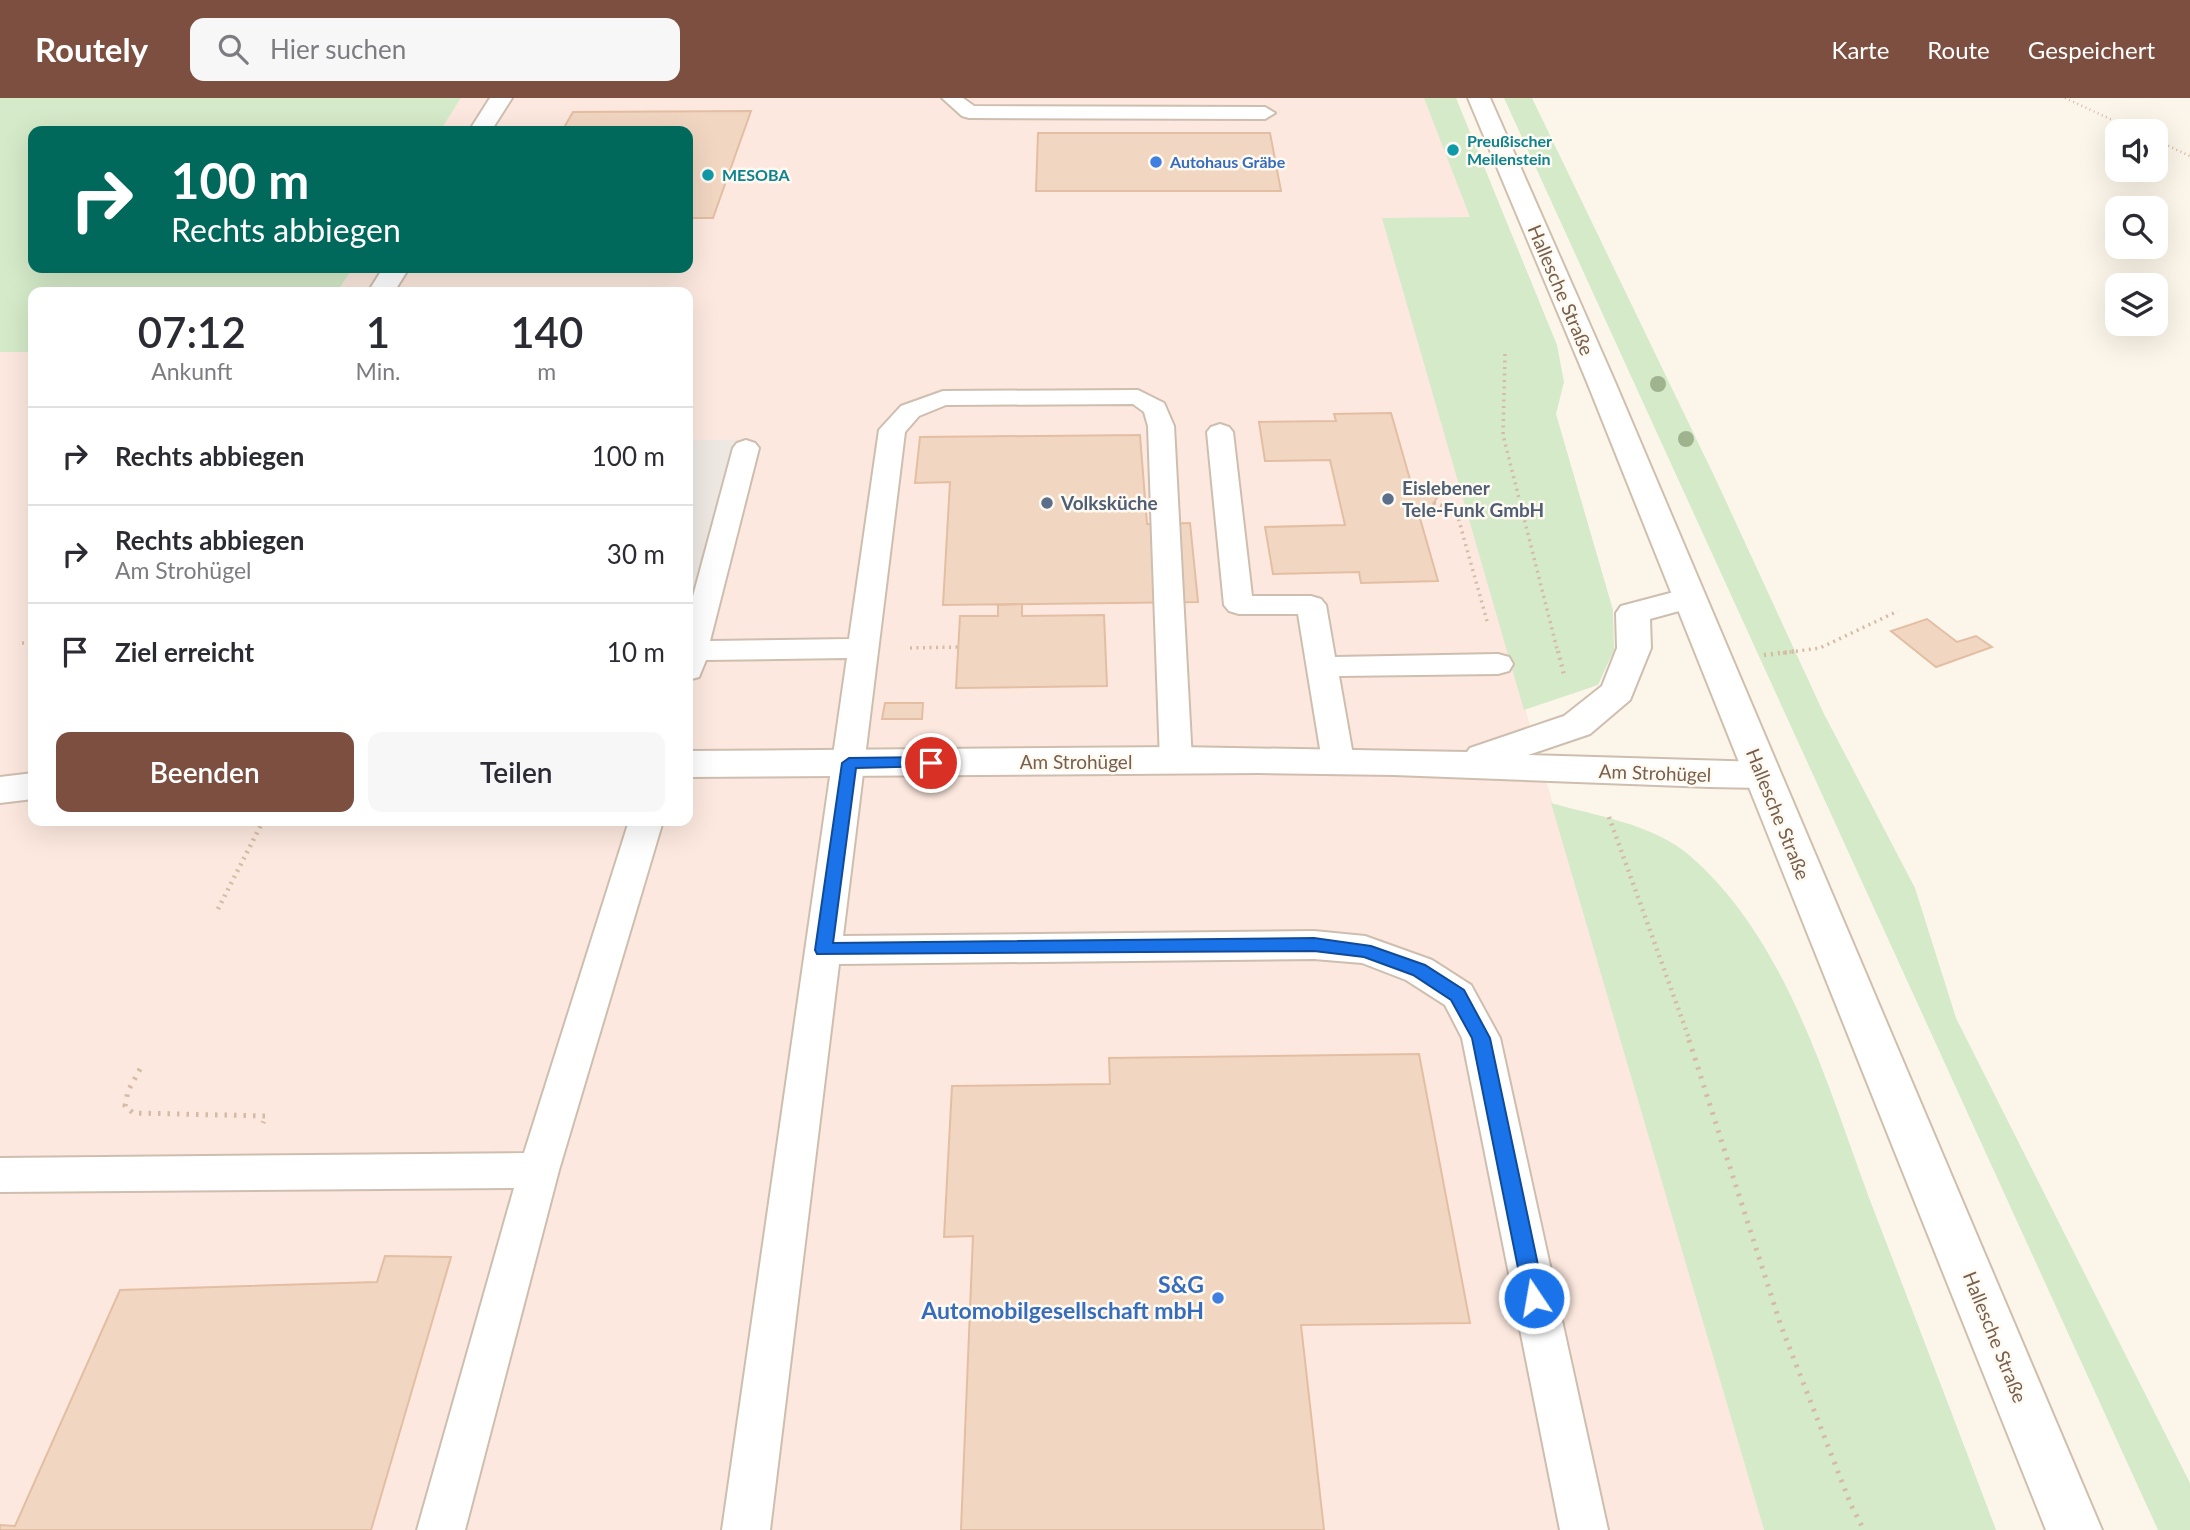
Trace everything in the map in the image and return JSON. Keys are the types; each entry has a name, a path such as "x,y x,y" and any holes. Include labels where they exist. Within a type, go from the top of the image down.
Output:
{"main road":[{"path":"484,126 501,98"},
{"name":"Hallesche Straße","path":"1479,98 1601,382 2074,1530"},
{"name":"Am Strohügel","path":"1464,764 1577,725 1617,692 1634,649 1633,614 1689,598"},
{"name":"Am Strohügel","path":"693,764 1338,761 1762,775"},
{"path":"0,790 28,787"}],"lane":[{"path":"951,98 968,112 1265,113"},
{"path":"746,1530 892,429 909,411 943,398 1138,397 1155,408 1161,426 1175,761"},
{"path":"1220,432 1239,605 1311,605 1338,761"},
{"path":"693,649 746,448"},
{"path":"693,660 864,648"},
{"path":"1322,667 1498,664"},
{"path":"441,1530 540,1170 644,826"},
{"path":"823,950 1314,945 1365,950 1419,970 1458,995 1481,1038 1584,1530"},
{"path":"0,1175 540,1170"}],"path":[{"path":"2065,98 2110,119"},
{"path":"2168,146 2190,156"},
{"path":"1505,355 1503,435 1577,725"},
{"path":"1434,503 1456,510 1498,664"},
{"path":"1715,661 1820,648 1898,611"},
{"path":"22,643 28,643"},
{"path":"1593,771 1705,1083 1782,1326 1851,1505 1864,1530"},
{"path":"218,909 260,826"},
{"path":"140,1069 128,1091 125,1106 133,1113 266,1116 243,1172"}],"shaded area":[{"path":"461,98 1424,98 1471,217 1383,219 1764,1530 0,1530 0,351 28,351 28,826 693,826 693,287 340,287 350,273 693,273 693,126 443,126"},
{"path":"693,440 738,440 693,594"}],"green space":[{"path":"0,98 461,98 443,126 28,126 28,273 350,273 340,287 28,287 28,352 0,352"},
{"path":"1424,98 1456,98 1557,345 1564,382 1556,414 1613,610 1614,650 1598,685 1524,710 1382,218 1470,217"},
{"path":"1504,98 1532,98 1718,484 1824,714 1915,888 1956,1018 2190,1483 2190,1530 2158,1530"},
{"path":"1551,803 1641,828 1674,844 1723,889 1753,928 1778,971 1820,1063 1996,1530 1764,1530"}],"building":[{"name":"MESOBA","path":"751,111 713,218 693,218 693,126 565,126 573,112"},
{"name":"Autohaus Gräbe","path":"1038,133 1270,133 1281,191 1036,191"},
{"name":"Eislebener Tele-Funk GmbH","path":"1391,413 1413,490 1439,495 1430,508 1417,508 1438,581 1361,583 1359,572 1273,574 1265,527 1345,525 1330,460 1265,461 1259,422 1336,421 1334,414"},
{"name":"Volksküche","path":"1140,435 1147,524 1190,523 1198,602 943,605 950,482 915,483 920,437"},
{"path":"1022,604 1022,616 1104,615 1107,686 956,688 960,616 998,616 998,605"},
{"path":"1927,619 1957,642 1976,636 1992,647 1936,667 1891,631"},
{"path":"885,703 923,703 922,719 882,719"},
{"name":"S&G Automobilgesellschaft mbH","path":"1419,1054 1470,1323 1301,1325 1324,1530 961,1530 973,1236 944,1237 952,1086 1110,1084 1109,1058"},
{"path":"385,1256 451,1257 371,1530 0,1530 0,1525 15,1526 120,1290 377,1282"}],"place":[{"name":"Preußischer Meilenstein","path":"1453,150"},
{"name":"Autohaus Gräbe","path":"1156,162"},
{"name":"MESOBA","path":"708,175"},
{"name":"Eislebener Tele-Funk GmbH","path":"1388,499"},
{"name":"Volksküche","path":"1047,503"},
{"name":"S&G Automobilgesellschaft mbH","path":"1218,1298"}],"route":[{"path":"931,763 849,763 823,950 1314,945 1365,950 1419,970 1458,995 1481,1038 1534,1298"}]}
